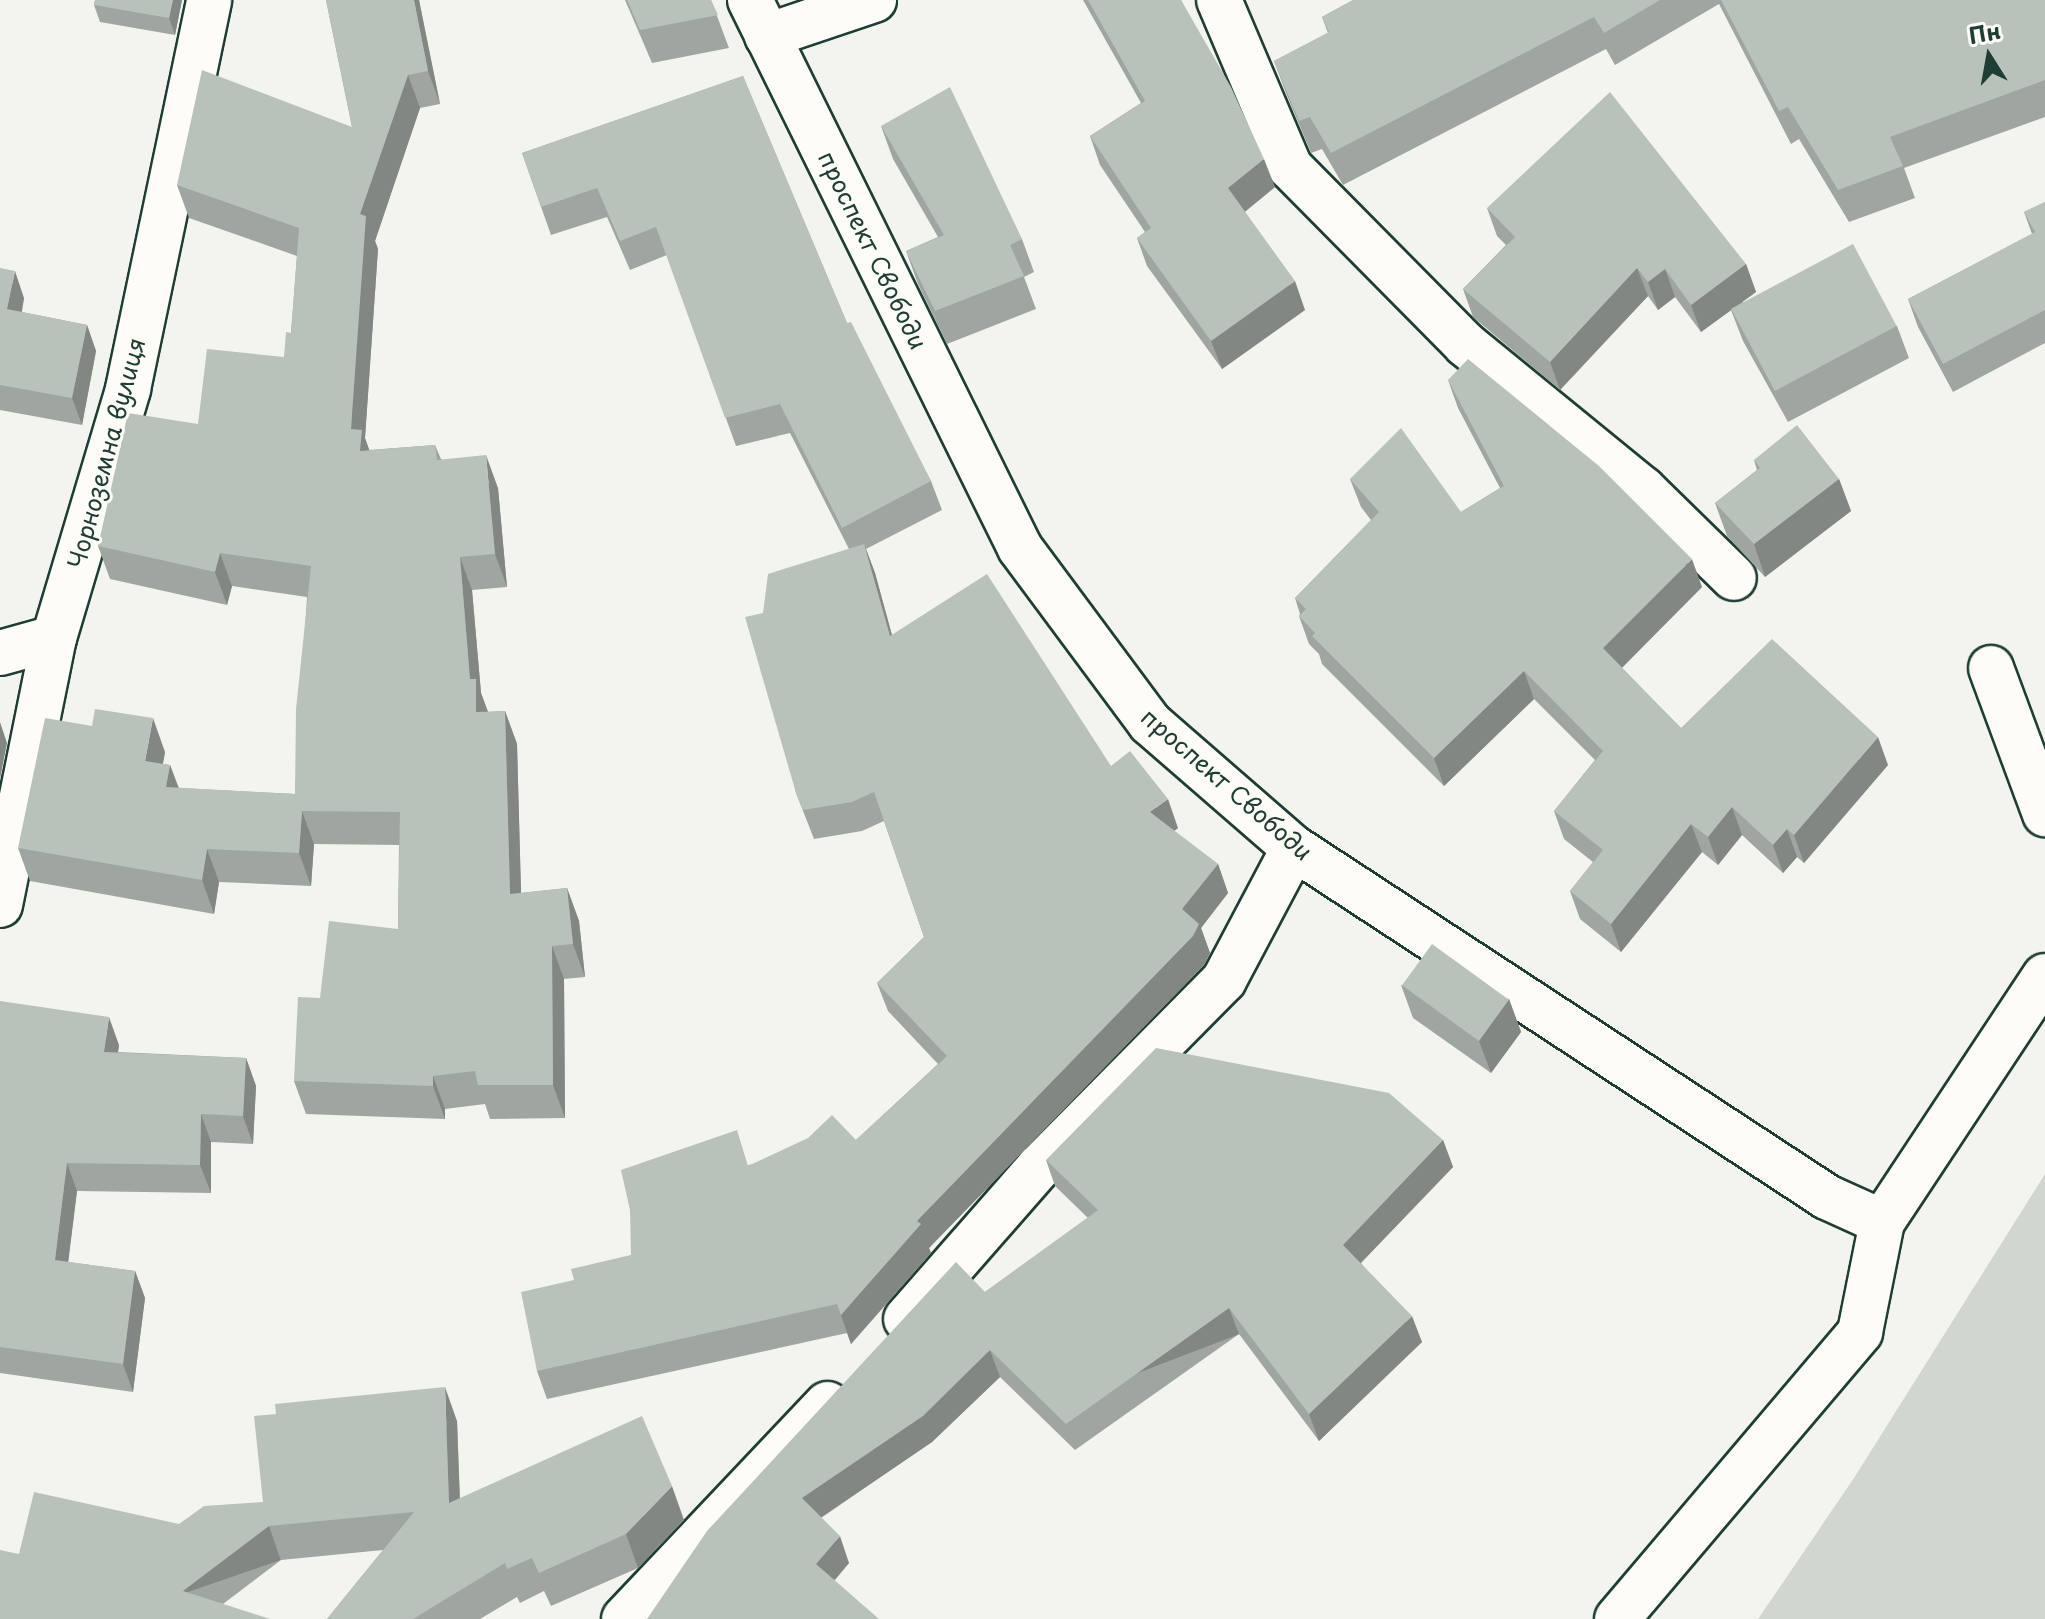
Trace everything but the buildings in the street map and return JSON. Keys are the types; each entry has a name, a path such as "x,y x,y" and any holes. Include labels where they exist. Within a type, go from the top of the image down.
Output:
{"street":[{"name":"Чорноземна вулиця","path":"0,905 54,638 128,389 209,0"},
{"name":"проспект Свободи","path":"874,0 758,18 1020,548 1150,723 1294,848 1827,1197 1882,1222"},
{"path":"1219,0 1290,167 1465,344 1643,489 1734,578"},
{"path":"0,653 54,638"},
{"path":"1991,668 2045,814"},
{"path":"624,1619 865,1365 1039,1167 1224,980 1294,848"},
{"path":"1617,1619 1860,1332 1882,1222 2045,976"}],"shaded area":[{"path":"2045,1174 2045,1619 1758,1619 1854,1478"}]}
